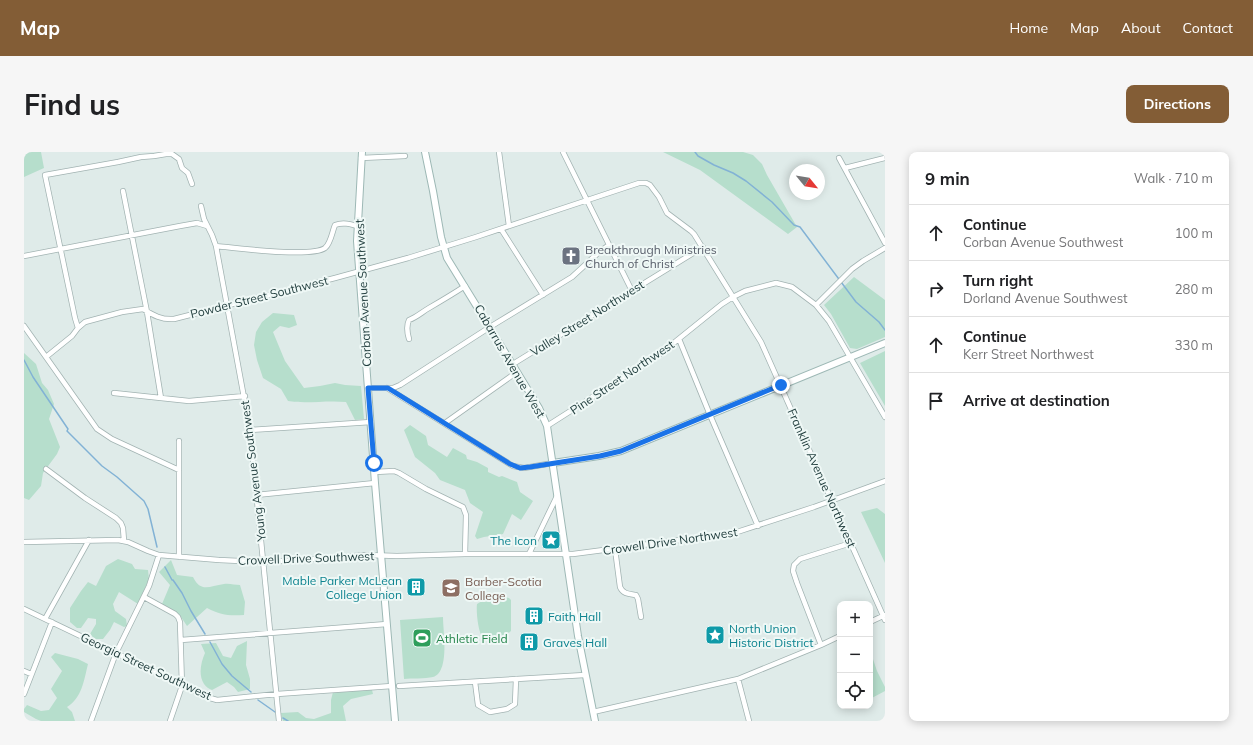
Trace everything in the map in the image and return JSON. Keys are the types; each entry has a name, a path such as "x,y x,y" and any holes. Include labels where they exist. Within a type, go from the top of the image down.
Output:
{"street":[{"path":"499,152 509,226"},
{"path":"563,152 632,291"},
{"name":"Cabarrus Avenue West","path":"425,153 443,247 447,258 513,364 539,408 547,426 585,675 595,721"},
{"path":"78,328 45,175 118,162 140,155 154,156 172,154 179,159 182,168 188,173 192,184"},
{"path":"362,155 405,156"},
{"name":"Corban Avenue Southwest","path":"362,155 357,226 381,556 387,624 395,686 395,721"},
{"path":"839,158 885,243"},
{"path":"845,168 885,158"},
{"name":"Powder Street Southwest","path":"46,357 72,336 85,322 122,312 143,309 151,315 167,320 174,319 360,271 501,229 639,183 646,183"},
{"name":"Franklin Avenue Northwest","path":"646,183 650,185 659,197 667,213 692,231 761,342 833,500 884,617"},
{"path":"123,191 147,312 161,398"},
{"name":"Young Avenue Southwest","path":"201,206 204,219 216,246 245,396 250,430 279,721"},
{"path":"24,256 197,223 207,226"},
{"path":"216,246 278,252 316,250 324,248 327,245 335,225 345,223 357,226"},
{"path":"501,229 543,295"},
{"path":"368,388 393,388 400,385 578,272 609,245"},
{"name":"Valley Street Northwest","path":"513,364 703,247"},
{"path":"816,305 852,269 885,248"},
{"name":"Pine Street Northwest","path":"547,426 660,354 722,304 733,297 745,291 776,283 792,287 816,305 829,321 885,417"},
{"path":"409,339 407,324 409,320 442,302 465,286"},
{"path":"24,326 93,424 100,431 112,439 179,470"},
{"path":"679,339 758,526"},
{"path":"388,388 510,464 520,468 600,456 621,451 885,343"},
{"path":"445,423 517,372"},
{"path":"114,393 198,400 245,396"},
{"path":"250,430 371,422"},
{"path":"178,557 179,441"},
{"path":"46,469 85,498 116,518 121,523 123,528 124,541"},
{"path":"375,472 394,471 399,473 463,508 466,515 465,554"},
{"name":"Crowell Drive Northwest","path":"566,554 734,534 885,481"},
{"path":"256,495 375,482"},
{"path":"529,554 558,496"},
{"path":"46,619 89,540"},
{"name":"Crowell Drive Southwest","path":"24,542 89,540 124,541 159,555 263,562 367,555 566,554"},
{"path":"821,645 797,583 793,570 794,565 800,559 851,543"},
{"path":"615,549 621,591 636,595 641,617"},
{"path":"91,721 116,653 144,598 154,573 159,555"},
{"path":"144,598 175,614 180,622 182,686 170,721"},
{"name":"Georgia Street Southwest","path":"24,609 182,686 217,700 277,694 585,675"},
{"path":"873,621 884,617"},
{"path":"24,694 52,622"},
{"path":"181,640 387,624"},
{"path":"593,712 738,679 838,637"},
{"path":"24,671 31,674"},
{"path":"475,682 478,705 490,712 507,709 515,704 516,679"},
{"path":"738,679 749,721"}],"green space":[{"path":"24,152 41,152 44,168 24,177"},
{"path":"663,152 743,152 753,155 762,164 797,227 788,234 700,170"},
{"path":"854,277 885,300 885,337 857,349 850,348 831,314 824,305"},
{"path":"273,313 294,315 297,325 289,328 280,326 273,332 285,361 304,388 335,383 361,386 364,419 355,420 346,402 288,401 281,389 263,378 254,345 256,332 262,322"},
{"path":"885,351 885,406 860,363"},
{"path":"24,353 36,364 42,383 48,390 54,404 49,419 60,447 57,454 43,473 41,486 29,500 24,498"},
{"path":"410,425 426,436 428,445 447,457 453,448 466,455 467,459 488,468 488,472 517,482 520,492 533,501 521,520 512,514 503,534 477,539 475,536 483,512 470,503 465,490 440,480 435,473 415,457 404,430"},
{"path":"877,508 885,514 885,563 861,512"},
{"path":"118,559 132,564 135,569 148,570 149,579 138,604 119,592 113,604 115,611 126,619 127,626 124,627 114,622 103,639 95,639 90,634 96,624 96,619 88,618 81,628 77,628 70,622 70,608 88,582 96,586 106,566"},
{"path":"171,560 177,575 193,577 202,587 226,584 240,585 245,602 244,615 225,614 207,608 187,626 179,614 162,604 170,585 159,572"},
{"path":"505,597 511,600 511,631 506,635 483,638 477,617 477,604 482,601"},
{"name":"Athletic Field","path":"443,617 444,660 438,674 430,678 404,679 400,620"},
{"path":"247,641 246,665 250,679 250,689 238,692 227,682 212,690 207,687 201,677 201,664 205,653 201,644 216,643 223,656 231,658 237,646"},
{"path":"55,653 78,659 88,664 84,682 79,694 67,707 72,712 75,721 41,721 24,712 27,705 41,711 49,710 57,698 51,689 62,671 51,657"},
{"path":"873,659 885,687 885,691 873,697"},
{"path":"372,690 373,694 351,699 343,706 346,721 283,721 281,713 298,712 306,718 314,719 331,713 331,700 333,692"}],"waterway":[{"path":"695,152 698,156 746,181 772,202 794,225 800,227 856,302 879,322 885,330"},
{"path":"24,360 33,377 68,429 67,431 102,466 144,501 148,509 157,547"},
{"path":"165,567 172,580 182,593 205,634"},
{"path":"210,642 222,664 232,676 251,692"},
{"path":"258,700 275,712"},
{"path":"283,718 288,721"}],"place":[{"name":"Breakthrough Ministries Church of Christ","path":"571,256"},
{"name":"The Icon","path":"551,540"},
{"name":"Mable Parker McLean College Union","path":"416,587"},
{"name":"Barber-Scotia College","path":"451,588"},
{"name":"Faith Hall","path":"534,616"},
{"name":"North Union Historic District","path":"715,635"},
{"name":"Athletic Field","path":"422,638"},
{"name":"Graves Hall","path":"529,642"}],"route":[{"path":"374,463 368,388 388,388 510,464 516,467 524,468 615,453 781,385"}]}
